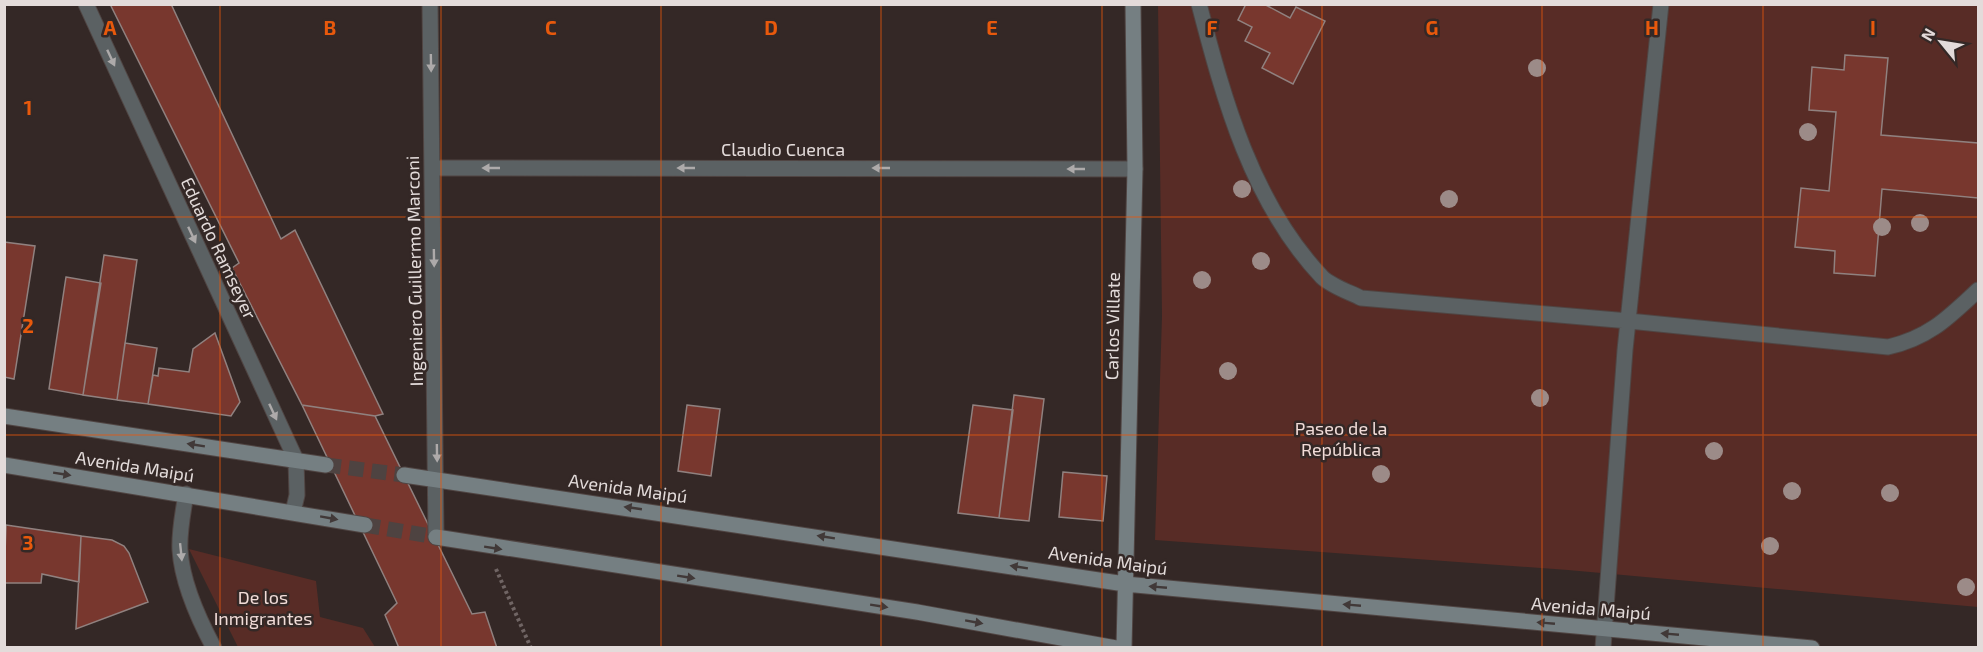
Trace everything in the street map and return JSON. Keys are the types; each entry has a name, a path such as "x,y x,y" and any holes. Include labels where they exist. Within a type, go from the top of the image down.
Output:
{"main road":[{"name":"Carlos Villate","path":"1124,648 1135,169 1133,4"},
{"name":"Avenida Maipú","path":"4,416 326,465"},
{"name":"Avenida Maipú","path":"4,465 365,525"},
{"name":"Avenida Maipú","path":"404,475 1125,584 1812,648"},
{"path":"436,537 917,612 1116,648"}],"street":[{"name":"Eduardo Ramseyer","path":"86,4 296,460 297,495 293,512"},
{"name":"Ingeniero Guillermo Marconi","path":"430,4 436,537"},
{"path":"1199,4 1220,83 1248,161 1283,226 1323,278 1361,298 1629,321 1888,347 1909,343 1935,329 1978,290"},
{"path":"1602,648 1629,321 1661,4"},
{"name":"Claudio Cuenca","path":"432,168 1135,169"},
{"path":"186,494 180,524 180,552 186,580 214,648"}],"path":[{"path":"486,546 531,648"}],"green space":[{"name":"Paseo de la República","path":"1158,5 1246,5 1238,19 1252,27 1245,41 1270,53 1263,68 1292,84 1325,21 1297,7 1290,18 1264,5 1978,5 1978,143 1881,135 1887,58 1845,55 1844,70 1812,67 1809,110 1836,112 1829,191 1801,188 1795,247 1835,251 1834,273 1875,276 1882,189 1978,198 1978,607 1568,570 1155,540 1162,316"},
{"name":"De los Inmigrantes","path":"189,549 316,581 320,617 363,628 375,647 238,647"}],"building":[{"path":"110,4 171,4 281,239 295,230 383,414 375,416 302,405 232,268 239,263"},
{"path":"1246,4 1264,4 1290,18 1296,7 1325,21 1293,84 1262,68 1270,53 1245,41 1252,27 1238,20"},
{"path":"1845,55 1888,58 1881,135 1978,143 1978,198 1882,189 1875,276 1834,273 1835,251 1795,247 1801,188 1829,191 1836,112 1809,110 1812,67 1844,70"},
{"path":"4,242 35,246 14,379 4,377"},
{"path":"104,255 137,260 117,400 83,395"},
{"path":"66,277 101,283 83,395 49,389"},
{"path":"215,333 240,402 231,416 148,404 153,375 158,376 159,368 189,372 193,349"},
{"path":"125,343 157,348 148,404 117,400"},
{"path":"1014,395 1044,399 1029,521 999,518"},
{"path":"302,405 375,416 472,614 485,612 497,648 399,648 385,615 397,603"},
{"path":"687,405 720,409 711,476 678,471"},
{"path":"973,405 1013,410 999,518 958,513"},
{"path":"1063,472 1107,476 1103,521 1059,517"},
{"path":"6,525 81,536 79,582 42,574 41,583 4,583"},
{"path":"81,536 112,540 124,546 129,553 148,602 76,629"}],"tunnel":[{"path":"326,465 404,475"},
{"path":"365,525 436,537"}]}
